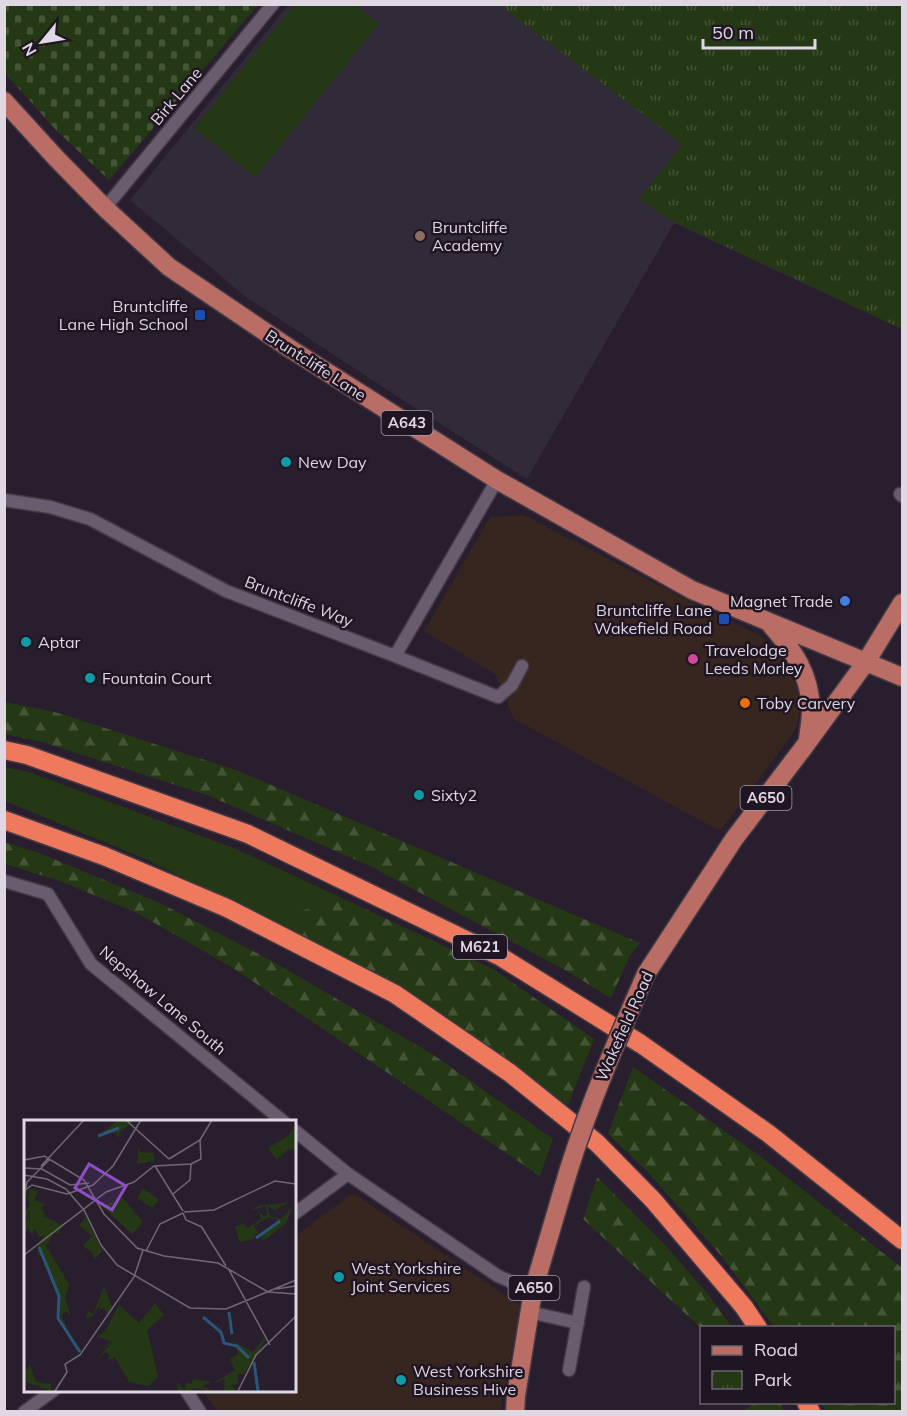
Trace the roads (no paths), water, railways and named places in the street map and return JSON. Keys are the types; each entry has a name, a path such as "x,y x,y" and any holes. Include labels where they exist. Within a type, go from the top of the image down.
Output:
{"highway":[{"name":"M621","path":"4,750 27,755 248,834 501,957 641,1044 769,1134 903,1240"},
{"path":"4,820 104,856 227,908 395,994 510,1073 597,1143 653,1200 744,1307 757,1326"}],"main road":[{"name":"Bruntcliffe Lane","path":"4,101 105,208 169,267 289,348 497,480 692,590 866,662"},
{"name":"A650","path":"866,662 903,603"},
{"path":"767,621 786,642 799,662 806,679 811,709 808,741"},
{"name":"A643","path":"866,662 903,676"},
{"name":"Wakefield Road","path":"515,1412 533,1291 569,1169 588,1111 646,974 734,839 866,662"}],"street":[{"name":"Birk Lane","path":"105,208 273,4"},
{"path":"395,656 497,480"},
{"name":"Bruntcliffe Way","path":"4,500 50,507 90,519 226,591 498,697 512,685 522,666"},
{"name":"Nepshaw Lane South","path":"4,881 48,894 91,964 282,1120"},
{"path":"296,1132 348,1174 498,1276 533,1291"},
{"path":"296,1213 348,1174"},
{"path":"569,1371 584,1287"},
{"path":"529,1312 578,1323"},
{"path":"24,1412 51,1392"},
{"path":"187,1392 201,1412"}],"place":[{"name":"Bruntcliffe Academy","path":"420,236"},
{"name":"Bruntcliffe Lane High School","path":"200,315"},
{"name":"New Day","path":"286,462"},
{"name":"Magnet Trade","path":"845,601"},
{"name":"Bruntcliffe Lane Wakefield Road","path":"724,619"},
{"name":"Aptar","path":"26,642"},
{"name":"Travelodge Leeds Morley","path":"693,659"},
{"name":"Fountain Court","path":"90,678"},
{"name":"Toby Carvery","path":"745,703"},
{"name":"Sixty2","path":"419,795"},
{"name":"West Yorkshire Joint Services","path":"339,1277"},
{"name":"West Yorkshire Business Hive","path":"401,1380"}]}
